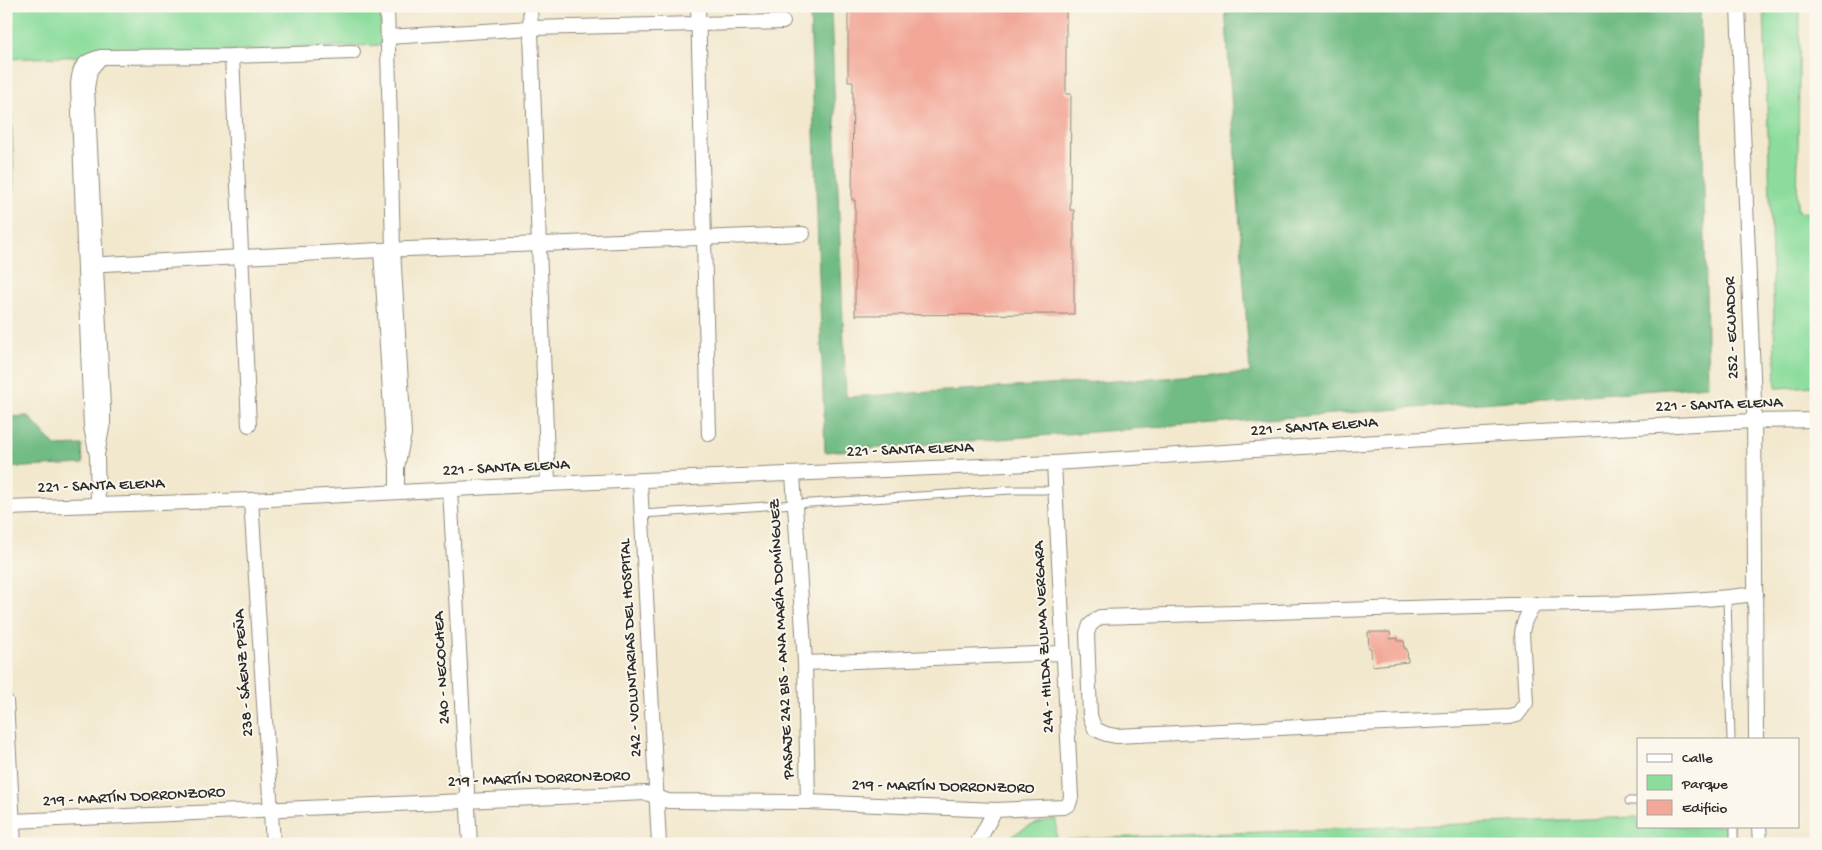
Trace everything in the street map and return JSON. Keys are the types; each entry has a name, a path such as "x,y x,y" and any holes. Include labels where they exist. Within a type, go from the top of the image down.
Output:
{"street":[{"path":"388,6 387,250 404,434 397,467 397,492"},
{"path":"530,6 548,484"},
{"path":"698,6 709,434"},
{"name":"252 - ECUADOR","path":"1738,6 1753,421 1756,738"},
{"path":"388,37 531,28 783,22"},
{"path":"98,505 97,455 103,423 103,408 90,264 88,88 90,70 101,57 232,56 353,52"},
{"path":"232,56 250,425"},
{"path":"90,264 387,250 803,234"},
{"name":"221 - SANTA ELENA","path":"6,508 251,500 548,484 1054,463 1501,434 1753,421 1816,420"},
{"name":"244 - HILDA ZULMA VERGARA","path":"1054,463 1071,797 1069,804 1064,807"},
{"name":"PASAJE 242 BIS - ANA MARÍA DOMÍNGUEZ","path":"793,474 805,663 808,802"},
{"name":"242 - VOLUNTARIAS DEL HOSPITAL","path":"640,481 659,844"},
{"name":"240 - NECOCHEA","path":"450,490 470,844"},
{"name":"238 - SÁENZ PEÑA","path":"251,500 273,844"},
{"path":"1536,604 1525,617 1523,625 1526,704 1517,715 1508,717 1116,736 1095,729 1090,716 1087,633 1090,624 1100,617 1536,604 1612,604 1727,598 1756,594"},
{"path":"805,663 1063,653"},
{"path":"6,701 14,844"},
{"name":"219 - MARTÍN DORRONZORO","path":"13,821 646,793 668,801 808,802 995,810 1064,807"},
{"path":"977,844 995,810"},
{"path":"1759,828 1760,844"}],"lane":[{"path":"642,514 1011,490 1056,492"},
{"path":"1727,598 1731,738"},
{"path":"1630,801 1637,801"},
{"path":"1734,828 1734,844"}],"green space":[{"path":"6,6 380,6 382,45 6,59"},
{"path":"1225,6 1700,6 1708,386 825,452 810,12 831,11 846,397 1250,373"},
{"path":"1764,6 1800,6 1797,212 1816,213 1816,386 1776,388"},
{"path":"10,58 14,192 6,192 6,59"},
{"path":"28,416 55,446 82,445 83,464 6,468 6,417"},
{"path":"1637,817 1637,828 1733,828 1733,844 1060,844 1060,840"},
{"path":"1056,819 1057,844 1002,844 1027,827"}],"building":[{"path":"848,6 1066,6 1066,94 1071,94 1070,210 1074,210 1074,314 855,315 855,200 852,200 853,81 848,81"},
{"path":"1368,632 1390,632 1391,639 1398,638 1398,641 1404,641 1408,662 1372,666"}]}
